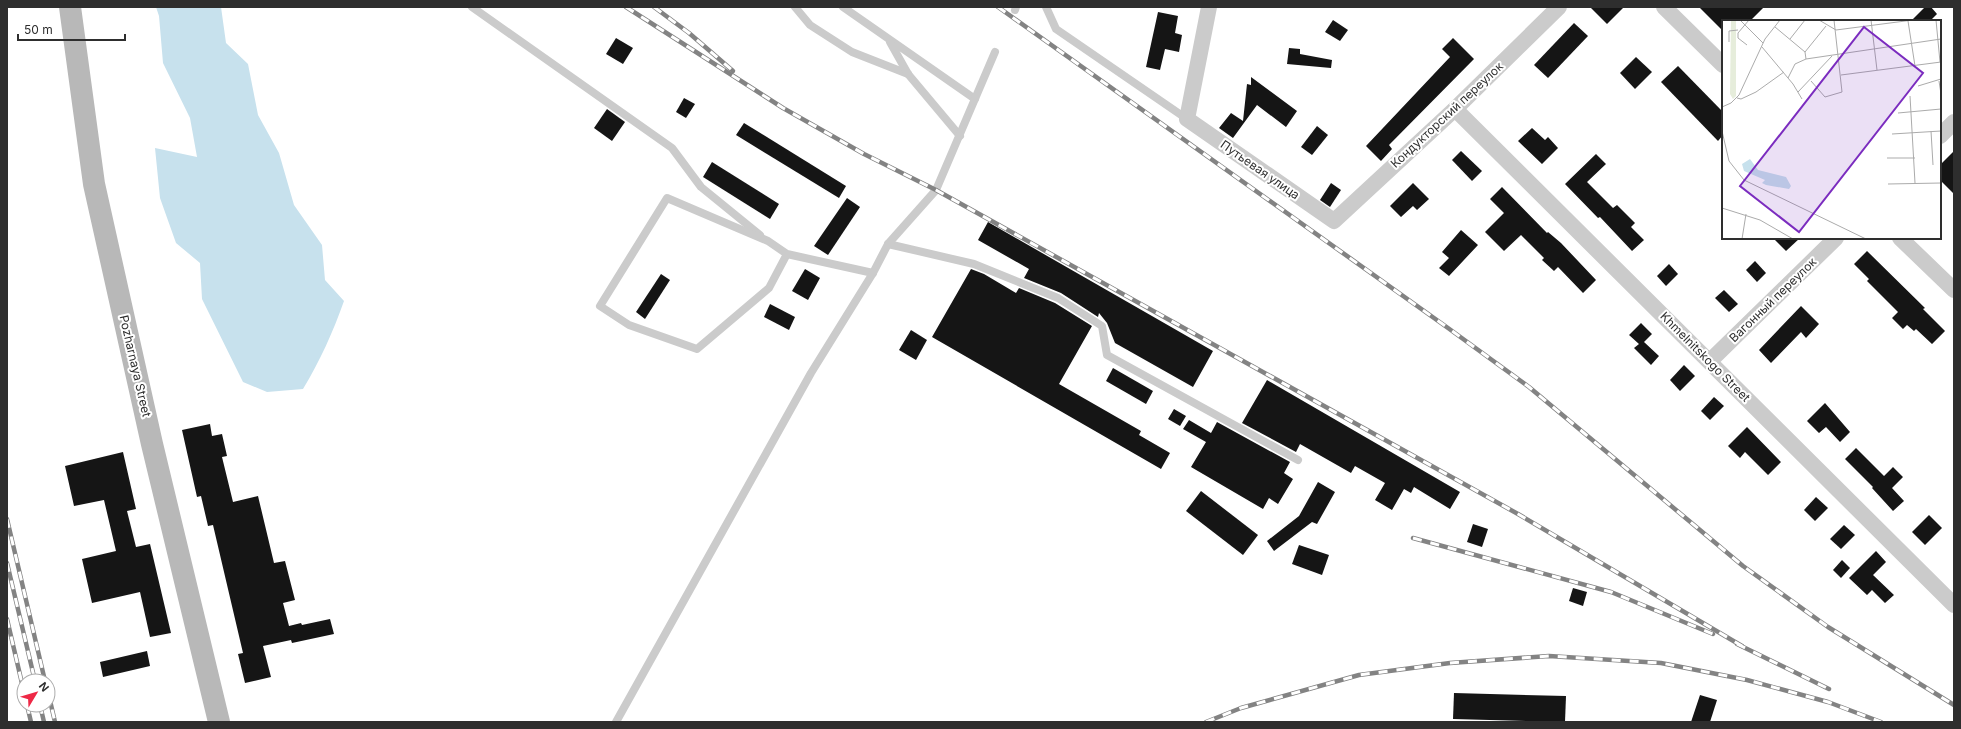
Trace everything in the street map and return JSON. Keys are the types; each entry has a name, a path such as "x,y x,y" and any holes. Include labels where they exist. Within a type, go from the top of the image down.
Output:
{"main road":[{"name":"Pozharnaya Street","path":"70,7 94,184 152,444 219,722"}],"street":[{"path":"1187,119 1210,7"},
{"name":"Кондукторский переулок","path":"1334,221 1455,109 1559,7"},
{"path":"1664,7 1722,64"},
{"name":"Khmelnitskogo Street","path":"1455,109 1954,605"},
{"name":"Путьевая улица","path":"1187,119 1334,221"},
{"path":"1941,135 1954,122"},
{"name":"Вагонный переулок","path":"1710,361 1835,239"},
{"path":"1901,239 1954,290"}],"lane":[{"path":"472,7 672,148 701,187 768,241 787,254 873,273"},
{"path":"795,7 810,25 852,52 908,74"},
{"path":"843,7 975,99"},
{"path":"1046,7 1056,29 1187,119"},
{"path":"888,39 908,74 960,136"},
{"path":"616,722 811,373 873,273 888,244 936,190 995,52"},
{"path":"768,241 668,198 600,306 629,325 697,349 769,288 787,254"},
{"path":"888,244 974,264 1058,298 1102,326 1107,355 1298,460"}],"water":[{"path":"156,7 221,7 226,43 248,64 258,115 279,153 294,205 322,245 325,280 344,301 326,346 303,389 267,392 243,382 202,299 200,263 176,243 160,198 155,148 197,157 190,118 163,63 159,16"}],"building":[{"path":"1590,7 1624,7 1607,24"},
{"path":"1699,7 1764,7 1751,20 1722,20 1722,30"},
{"path":"1925,7 1931,7 1937,14 1931,20 1912,20"},
{"path":"1158,12 1178,16 1175,33 1182,35 1179,52 1165,49 1160,70 1146,67"},
{"path":"1333,20 1348,30 1340,41 1325,32"},
{"path":"1574,23 1588,36 1548,78 1534,65"},
{"path":"616,38 633,48 623,64 606,54"},
{"path":"1453,38 1474,59 1389,145 1392,149 1381,161 1366,146 1450,57 1442,49"},
{"path":"1289,48 1300,49 1300,54 1332,60 1331,68 1287,64"},
{"path":"1636,57 1652,72 1635,89 1620,73"},
{"path":"1678,66 1722,111 1722,136 1718,141 1661,82"},
{"path":"1251,77 1297,111 1286,127 1257,105 1233,138 1219,128 1231,113 1243,121 1247,84 1251,85"},
{"path":"684,98 695,104 686,118 676,112"},
{"path":"607,109 625,122 612,141 594,128"},
{"path":"744,123 846,186 839,198 736,135"},
{"path":"1317,126 1328,135 1312,155 1301,147"},
{"path":"1532,128 1545,140 1548,137 1558,148 1542,164 1518,141"},
{"path":"1461,151 1482,171 1472,181 1452,160"},
{"path":"1954,151 1954,194 1941,181 1941,164"},
{"path":"1596,154 1606,164 1587,182 1613,208 1617,205 1635,223 1631,227 1644,240 1632,251 1600,217 1598,218 1565,184"},
{"path":"712,162 779,204 770,219 703,177"},
{"path":"1331,183 1341,190 1330,207 1320,200"},
{"path":"1413,183 1429,199 1417,210 1413,206 1401,217 1390,206"},
{"path":"1502,187 1547,233 1548,232 1561,243 1596,280 1583,293 1558,267 1554,271 1542,260 1544,258 1521,235 1504,251 1485,232 1504,213 1490,199"},
{"path":"847,198 860,207 828,255 814,246"},
{"path":"988,222 1213,351 1193,387 1115,343 1107,323 1099,313 1098,317 1061,293 1024,278 1029,269 978,240"},
{"path":"1461,230 1478,245 1449,276 1439,268 1449,258 1442,252"},
{"path":"1774,239 1799,239 1786,251"},
{"path":"1867,251 1925,308 1923,309 1945,331 1932,344 1916,329 1914,331 1907,325 1903,329 1892,318 1898,312 1867,281 1869,279 1854,264"},
{"path":"1755,261 1766,273 1757,282 1746,270"},
{"path":"1669,264 1678,274 1666,286 1657,276"},
{"path":"805,269 820,278 808,300 792,291"},
{"path":"971,269 984,274 1016,293 1019,288 1055,303 1092,326 1059,384 1141,431 1139,435 1170,453 1161,469 932,337"},
{"path":"661,274 670,280 645,319 636,312"},
{"path":"1724,290 1738,304 1729,312 1715,298"},
{"path":"770,304 795,317 789,330 764,317"},
{"path":"1801,306 1819,324 1806,338 1801,332 1771,363 1759,350"},
{"path":"1641,323 1652,334 1644,342 1659,356 1651,365 1634,348 1639,344 1629,335"},
{"path":"911,330 927,340 916,360 899,350"},
{"path":"1684,365 1695,376 1680,391 1670,380"},
{"path":"1113,368 1153,391 1146,404 1106,381"},
{"path":"1267,380 1460,492 1450,509 1414,487 1411,493 1404,489 1392,510 1375,500 1385,483 1355,466 1351,473 1300,444 1296,452 1242,423"},
{"path":"1714,397 1724,406 1710,420 1701,411"},
{"path":"1825,403 1850,432 1840,442 1826,427 1819,433 1807,421"},
{"path":"1174,409 1186,416 1180,426 1168,419"},
{"path":"1189,420 1211,433 1217,422 1290,462 1284,473 1293,479 1278,504 1269,498 1263,509 1191,467 1206,442 1183,429"},
{"path":"210,424 212,436 222,434 227,456 222,457 233,502 258,496 274,563 285,561 295,600 283,603 289,626 301,623 302,625 330,619 334,634 292,643 291,640 263,646 271,677 245,683 238,654 243,653 213,525 208,526 201,496 197,497 182,430"},
{"path":"1747,427 1781,462 1768,475 1745,452 1740,458 1728,446"},
{"path":"1856,448 1884,476 1893,467 1903,477 1892,488 1904,501 1893,511 1872,488 1873,487 1845,459"},
{"path":"123,452 136,509 127,511 136,547 150,544 171,633 150,637 140,592 92,603 82,559 116,551 104,500 74,506 65,466"},
{"path":"1318,482 1335,492 1317,524 1312,522 1274,551 1267,541 1299,516"},
{"path":"1201,491 1258,535 1243,555 1186,511"},
{"path":"1816,497 1828,508 1815,521 1804,510"},
{"path":"1929,515 1942,528 1925,545 1912,532"},
{"path":"1473,524 1488,529 1482,547 1467,542"},
{"path":"1844,525 1855,535 1841,549 1830,539"},
{"path":"1299,545 1329,555 1322,575 1292,564"},
{"path":"1876,551 1886,562 1873,575 1894,595 1885,603 1872,590 1867,595 1849,578"},
{"path":"1842,560 1850,568 1841,578 1833,570"},
{"path":"1573,588 1587,592 1583,606 1569,601"},
{"path":"147,651 150,666 103,677 100,662"},
{"path":"1454,693 1566,696 1565,722 1453,719"},
{"path":"1700,695 1717,700 1710,722 1691,722"}],"railway":[{"path":"626,7 783,108 864,154 936,190 1518,514 1742,646"},
{"path":"654,7 689,33 733,71"},
{"path":"998,7 1529,387 1743,566 1828,627 1954,705"},
{"path":"7,519 43,673"},
{"path":"1413,538 1611,592 1713,634"},
{"path":"7,563 33,673"},
{"path":"7,619 20,673"},
{"path":"1737,644 1829,689"},
{"path":"1206,722 1241,708 1359,675 1450,663 1549,656 1661,663 1747,680 1828,702 1881,722"},
{"path":"29,713 31,722"},
{"path":"42,713 44,722"},
{"path":"53,713 55,722"}]}
